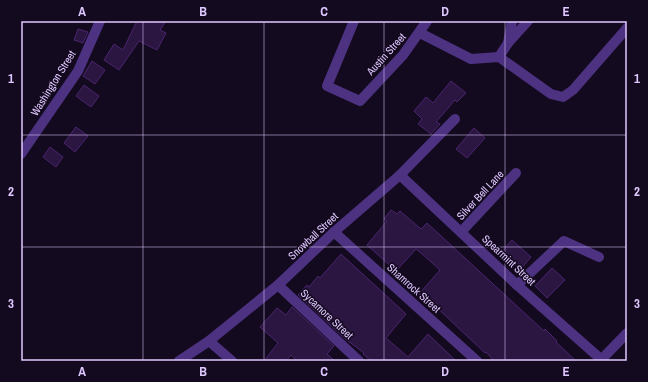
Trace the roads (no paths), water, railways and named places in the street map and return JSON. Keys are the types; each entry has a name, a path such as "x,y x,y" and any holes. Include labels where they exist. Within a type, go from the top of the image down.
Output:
{"street":[{"name":"Washington Street","path":"21,154 78,71 100,21"},
{"name":"Austin Street","path":"354,21 328,86 360,100 403,55 420,33 427,21"},
{"path":"508,43 512,21"},
{"path":"499,57 508,43 528,21"},
{"path":"420,33 471,59 499,57 551,94 563,97 573,90 627,28"},
{"name":"Snowball Street","path":"179,361 209,340 278,285 334,232 400,175 455,119"},
{"name":"Silver Bell Lane","path":"461,232 516,173"},
{"name":"Spearmint Street","path":"400,175 518,285 602,360"},
{"name":"Shamrock Street","path":"334,232 477,361"},
{"path":"518,285 564,241 600,257"},
{"name":"Sycamore Street","path":"278,285 359,361"},
{"path":"602,360 627,333"},
{"path":"209,340 232,361"}]}
